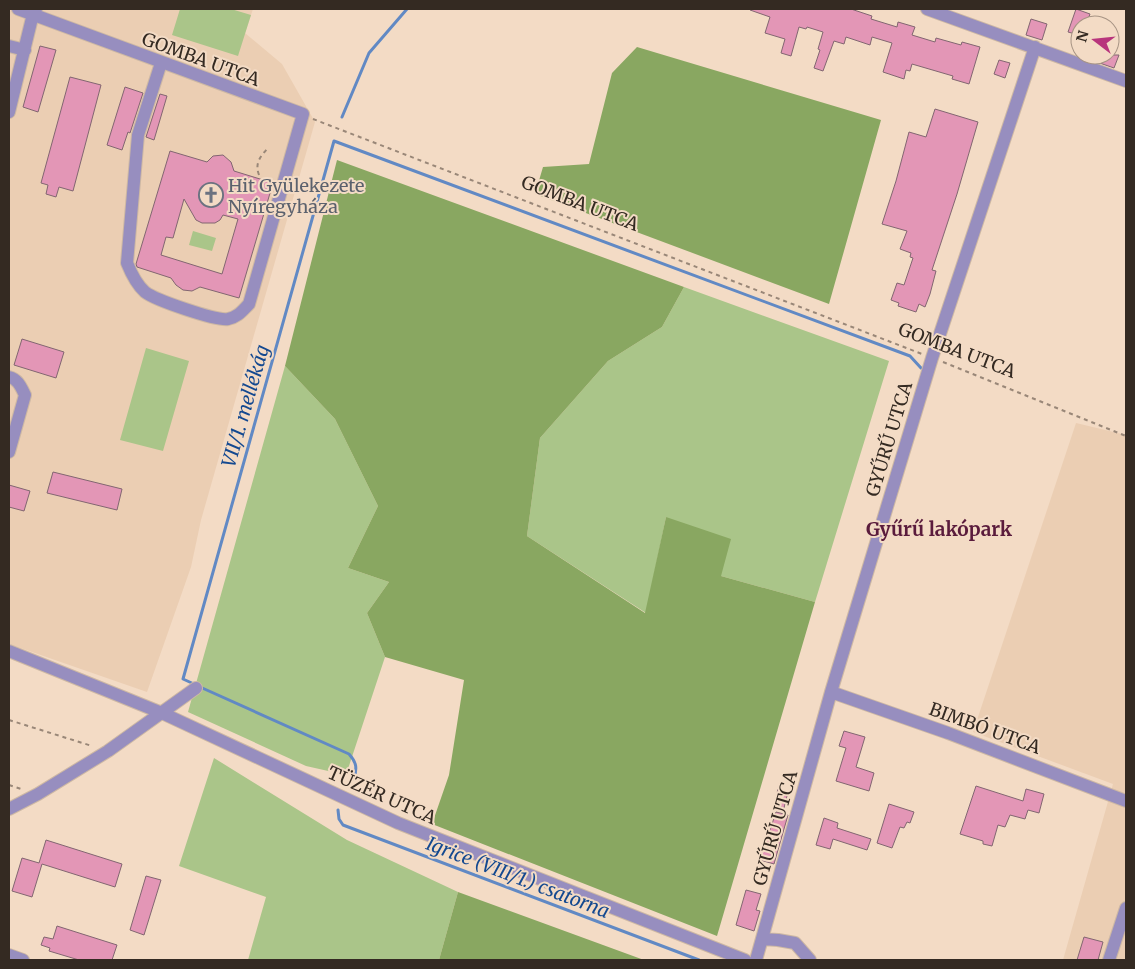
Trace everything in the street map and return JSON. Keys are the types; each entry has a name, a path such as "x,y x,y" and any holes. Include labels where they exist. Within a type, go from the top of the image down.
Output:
{"street":[{"name":"GOMBA UTCA","path":"18,9 34,11 161,63 303,114"},
{"path":"927,9 1126,81"},
{"path":"9,112 34,11"},
{"path":"9,46 25,50"},
{"name":"GYŰRŰ UTCA","path":"756,960 831,692 932,358 1035,47"},
{"path":"161,63 138,136 127,263 132,276 145,292 162,301 226,320 238,316 249,304 303,114"},
{"path":"9,377 14,378 19,383 25,395 9,452"},
{"name":"TÜZÉR UTCA","path":"9,651 162,713 398,823 745,960"},
{"path":"9,809 38,794 108,751 196,688"},
{"name":"BIMBÓ UTCA","path":"831,692 948,732 1126,800"},
{"path":"1109,960 1126,908"},
{"path":"762,939 795,943 810,960"},
{"path":"9,955 23,960"}],"path":[{"name":"GOMBA UTCA","path":"303,114 932,358 1126,436"},
{"path":"259,175 256,168 257,162 267,149"},
{"path":"9,720 108,751"}],"shaded area":[{"path":"9,9 253,9 245,33 282,64 315,122 201,520 191,567 147,692 9,644"},
{"path":"1076,423 1126,435 1126,960 1063,960 1113,784 973,732"}],"green space":[{"path":"180,9 231,9 251,15 238,56 172,35"},
{"path":"637,47 881,120 829,304 535,194 543,167 589,164 612,73"},
{"path":"337,160 684,287 662,327 608,361 540,438 527,536 645,613 666,517 731,539 721,576 815,602 717,936 432,824 449,775 464,680 385,657 367,613 389,582 348,568 378,506 335,419 285,366"},
{"path":"193,231 216,238 212,251 189,245"},
{"path":"684,287 889,361 815,602 721,576 666,517 646,613 527,536 540,438 608,361 662,327"},
{"path":"146,348 189,361 163,451 120,440"},
{"path":"285,366 335,419 378,506 348,568 389,582 367,613 385,657 346,775 306,766 188,712"},
{"path":"214,758 347,840 458,892 439,960 248,960 266,897 179,866"},
{"path":"458,892 644,960 439,960"}],"building":[{"path":"750,9 851,9 872,16 871,19 897,27 898,22 915,27 912,35 935,42 936,38 961,45 962,42 980,47 969,84 952,79 953,76 912,64 910,71 906,70 904,79 883,72 892,43 872,37 870,45 846,37 844,44 834,41 823,71 814,68 823,32 807,27 806,29 799,27 791,56 781,53 785,39 765,33 770,17"},
{"path":"1076,9 1090,14 1090,15 1074,15"},
{"path":"1031,19 1047,24 1042,40 1026,35"},
{"path":"40,46 56,50 38,112 23,107"},
{"path":"999,60 1010,63 1005,78 994,74"},
{"path":"70,77 101,85 73,191 59,187 56,197 46,194 48,185 41,183"},
{"path":"125,87 143,93 130,133 128,132 122,150 107,145"},
{"path":"160,94 167,96 154,140 146,137"},
{"path":"935,109 978,122 932,270 936,271 930,294 925,307 919,304 916,312 898,306 899,303 891,300 897,283 904,285 913,258 910,257 911,253 900,249 907,231 882,224 909,132 926,137"},
{"path":"170,151 207,162 213,156 223,155 231,162 234,171 273,183 239,298 200,287 192,291 183,290 171,278 137,267 136,264","holes":["184,199 196,220 202,223 215,223 223,215 238,219 222,274 161,255 166,237 173,238"]},
{"path":"22,339 64,352 56,378 14,365"},
{"path":"53,472 122,489 117,510 47,493"},
{"path":"9,485 30,491 24,511 9,507"},
{"path":"844,731 865,737 856,767 874,773 869,791 836,781 846,748 839,746"},
{"path":"976,786 1023,801 1026,789 1044,794 1039,813 1028,810 1025,819 1010,815 1005,827 998,825 992,846 983,844 983,841 960,834"},
{"path":"778,789 788,792 784,808 774,805"},
{"path":"889,804 914,812 910,823 907,822 904,828 900,827 892,848 877,843"},
{"path":"776,812 788,815 774,864 760,860"},
{"path":"824,818 838,823 837,828 871,839 867,850 833,839 830,849 816,845"},
{"path":"46,840 122,864 115,887 42,864 32,897 12,891 22,858 39,863"},
{"path":"146,876 161,880 144,935 130,930"},
{"path":"746,890 761,894 756,910 760,911 754,931 736,925"},
{"path":"57,926 117,945 112,960 79,960 49,951 50,948 41,945 44,937 53,939"},
{"path":"1084,937 1103,942 1098,960 1077,960"}],"waterway":[{"name":"VII/1. mellékág","path":"342,117 369,53 407,9"},
{"path":"194,684 183,679 334,141 910,356 921,368"},
{"name":"Igrice (VIII/1.) csatorna","path":"200,687 349,754 356,766 354,779"},
{"name":"Igrice (VIII/1.) csatorna","path":"338,810 339,819 343,825 699,960"}],"place":[{"name":"Hit Gyülekezete Nyíregyháza","path":"211,195"}],"district":[{"name":"Gyűrű lakópark","path":"939,529"}]}
